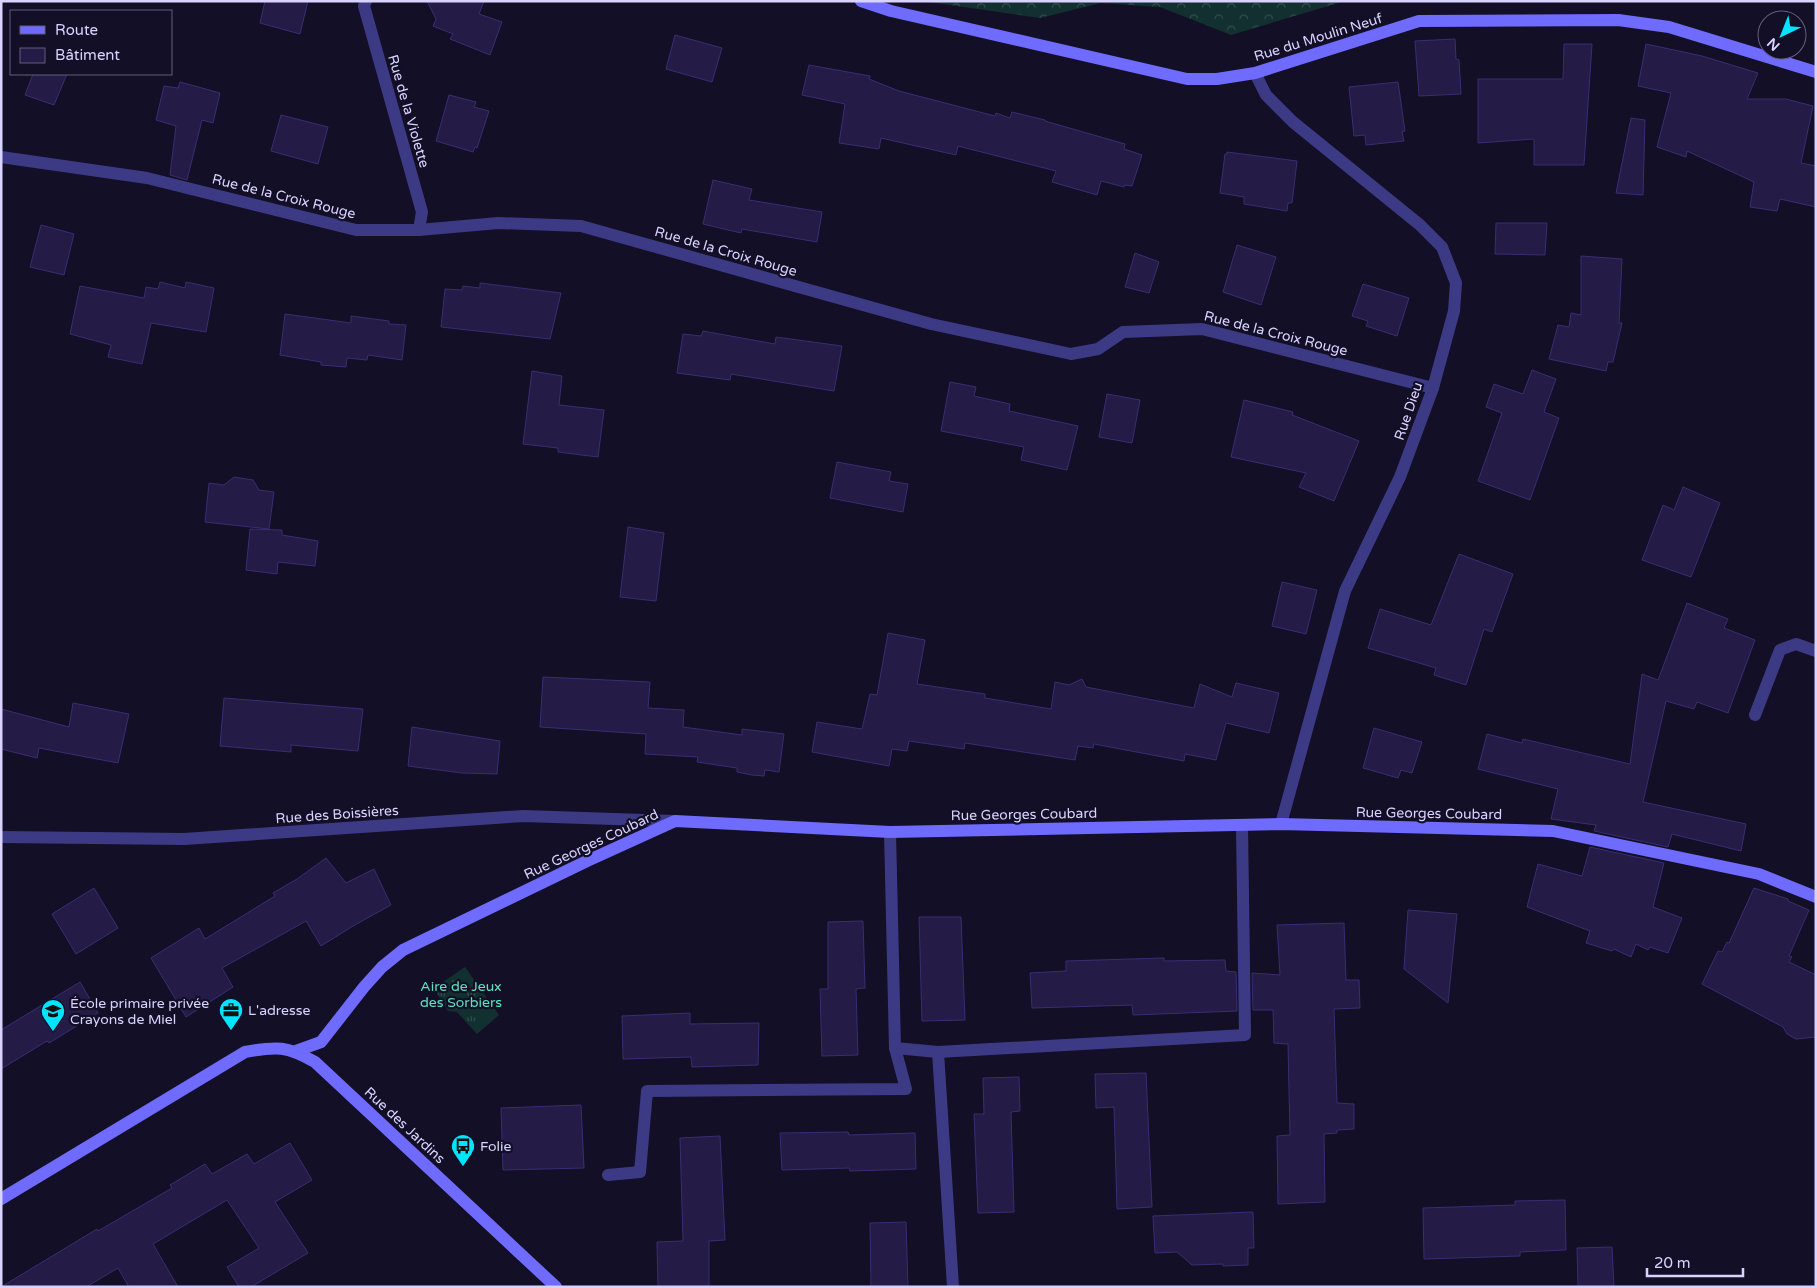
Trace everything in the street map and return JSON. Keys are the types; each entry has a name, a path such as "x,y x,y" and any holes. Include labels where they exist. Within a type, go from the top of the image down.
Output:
{"street":[{"name":"Rue de la Violette","path":"366,1 364,6 422,212 419,230"},
{"name":"Rue du Moulin Neuf","path":"861,1 892,11 1187,79 1217,79 1255,73 1419,21 1608,20 1669,28 1816,72"},
{"name":"Rue Dieu","path":"1255,73 1266,95 1293,122 1420,225 1442,248 1456,283 1454,311 1433,388 1400,477 1345,591 1281,824"},
{"name":"Rue de la Croix Rouge","path":"1,157 147,178 356,230 419,230 498,223 581,226 931,324 1071,354 1098,349 1123,332 1202,329 1433,388"},
{"path":"1755,715 1780,650 1796,644 1816,651"},
{"name":"Rue des Boissières","path":"1,837 184,839 523,816 675,821"},
{"name":"Rue Georges Coubard","path":"296,1051 321,1042 364,987 382,967 403,950 587,861 675,821 890,832 1281,824 1553,831 1759,874 1816,897"},
{"path":"895,1048 938,1052 1245,1035 1242,826"},
{"path":"608,1174 640,1172 647,1092 906,1089 895,1048 890,832"},
{"path":"1,1199 245,1052 272,1047 296,1051"},
{"name":"Rue des Jardins","path":"296,1051 316,1062 332,1076 390,1133 556,1287"},
{"path":"938,1052 953,1287"}],"green space":[{"path":"922,1 1345,1 1231,35 1160,7 1101,3 1040,18"},
{"name":"Aire de Jeux des Sorbiers","path":"465,967 499,1015 477,1034 457,1012 448,1011 434,988"}],"building":[{"path":"265,1 308,1 300,34 260,23"},
{"path":"427,1 484,1 479,14 502,22 490,55 450,39 453,34 433,26 436,19"},
{"path":"675,35 722,48 712,82 666,69"},
{"path":"1455,39 1456,59 1459,60 1461,94 1419,96 1415,41"},
{"path":"1564,44 1592,44 1584,165 1534,165 1534,139 1478,143 1478,79 1563,79"},
{"path":"1646,44 1702,56 1758,73 1747,99 1786,99 1813,106 1801,163 1816,166 1816,207 1780,199 1777,211 1750,207 1754,182 1687,151 1686,157 1657,147 1671,93 1638,86"},
{"path":"809,65 870,76 869,79 899,91 995,116 996,113 1010,118 1012,112 1045,120 1125,144 1124,149 1142,155 1132,186 1125,185 1124,187 1101,181 1097,195 1052,182 1056,171 958,146 956,155 881,138 879,149 839,143 845,104 802,95"},
{"path":"33,75 67,75 54,105 25,95"},
{"path":"180,82 220,93 213,123 202,120 187,180 170,175 176,126 156,120 164,86 178,88"},
{"path":"1398,82 1405,131 1402,132 1404,141 1366,145 1365,135 1354,136 1349,87"},
{"path":"449,95 476,102 474,107 489,111 477,148 475,147 473,152 436,141"},
{"path":"281,115 328,127 318,164 271,151"},
{"path":"1631,118 1645,120 1643,195 1616,193"},
{"path":"1227,152 1297,161 1292,203 1288,203 1287,211 1244,204 1244,197 1220,193 1225,154"},
{"path":"713,180 752,189 749,200 822,212 817,242 742,229 741,233 703,224"},
{"path":"1496,223 1547,223 1545,255 1495,254"},
{"path":"41,225 74,234 64,275 30,267"},
{"path":"1237,245 1276,257 1261,305 1223,292"},
{"path":"1135,253 1159,262 1149,293 1125,287"},
{"path":"1581,256 1622,259 1619,323 1622,323 1613,362 1608,362 1606,371 1549,359 1558,325 1569,327 1571,313 1581,315"},
{"path":"160,282 185,288 186,282 214,288 206,332 151,323 142,364 108,357 111,345 70,334 80,286 144,298 146,287 158,289"},
{"path":"480,283 561,293 550,339 441,327 445,289 462,290 463,286 480,288"},
{"path":"1363,284 1409,298 1397,336 1366,326 1368,321 1352,316"},
{"path":"285,314 351,323 351,316 389,321 389,324 406,325 402,360 368,355 367,360 347,358 346,367 321,365 321,362 280,355"},
{"path":"703,331 775,344 776,337 842,346 834,391 731,374 730,380 677,373 683,334 701,336"},
{"path":"1532,370 1556,379 1544,412 1559,418 1530,500 1478,481 1502,413 1486,407 1494,384 1523,394"},
{"path":"532,371 562,376 559,405 604,410 598,457 558,452 558,448 523,444"},
{"path":"950,382 976,387 974,396 1010,404 1009,411 1078,426 1067,470 1021,460 1024,447 941,431"},
{"path":"1107,394 1140,400 1132,443 1099,437"},
{"path":"1244,400 1293,412 1292,415 1359,441 1334,501 1299,487 1306,473 1231,457"},
{"path":"837,462 891,472 889,481 908,484 903,512 830,498"},
{"path":"234,477 253,480 259,490 274,492 269,529 205,522 209,483 224,485"},
{"path":"1683,487 1720,503 1691,577 1642,560 1663,505 1674,510"},
{"path":"628,527 664,533 656,601 620,597"},
{"path":"250,529 282,530 282,535 318,541 315,566 278,562 277,574 246,570"},
{"path":"1459,554 1513,574 1492,632 1484,629 1466,685 1434,675 1436,668 1368,648 1380,609 1431,625"},
{"path":"1282,582 1317,590 1306,634 1272,626"},
{"path":"1687,603 1728,619 1724,628 1755,640 1728,713 1697,702 1694,709 1666,701 1643,802 1746,824 1741,851 1672,834 1668,847 1594,831 1596,825 1551,819 1558,789 1478,769 1487,734 1522,743 1523,739 1630,764 1642,674 1658,680"},
{"path":"888,633 925,640 917,684 985,694 985,698 1051,709 1055,682 1069,685 1082,679 1086,687 1194,708 1200,684 1232,697 1236,683 1279,693 1269,733 1226,723 1216,760 1185,754 1184,761 1094,744 1093,748 1078,746 1075,760 965,743 964,749 909,741 907,751 892,749 889,766 812,752 817,722 862,729 870,694 877,695"},
{"path":"543,677 650,682 648,708 684,710 683,727 742,735 742,729 784,734 779,772 765,770 764,776 752,775 737,772 737,768 697,762 698,757 645,754 646,734 540,727"},
{"path":"224,698 363,709 358,751 291,745 291,752 220,746"},
{"path":"73,703 129,714 118,763 39,748 37,758 1,749 1,709 69,727"},
{"path":"412,727 500,741 497,774 462,773 408,766"},
{"path":"1374,728 1422,742 1412,773 1401,770 1398,778 1363,768"},
{"path":"1590,847 1664,863 1653,907 1682,918 1668,953 1650,947 1648,950 1636,944 1631,957 1614,949 1612,951 1586,943 1590,931 1527,907 1538,864 1582,876"},
{"path":"326,858 346,883 374,869 391,905 321,946 306,921 222,968 233,987 186,1017 151,958 199,928 205,939 275,896 273,893 297,879"},
{"path":"94,888 118,928 76,954 52,914"},
{"path":"1754,888 1788,899 1788,901 1809,910 1789,956 1792,957 1789,962 1816,975 1816,1037 1796,1039 1787,1034 1783,1027 1702,984 1718,951 1722,952 1727,942 1729,943"},
{"path":"1408,910 1457,914 1448,1003 1404,969"},
{"path":"919,917 961,917 965,1020 922,1021"},
{"path":"863,921 865,988 856,989 858,1055 822,1056 820,989 828,989 828,922"},
{"path":"1344,923 1346,980 1359,980 1360,1008 1334,1009 1337,1103 1354,1104 1354,1129 1337,1130 1337,1133 1324,1134 1325,1202 1278,1204 1277,1136 1290,1135 1288,1044 1274,1043 1273,1010 1253,1010 1252,973 1280,975 1277,925"},
{"path":"1164,958 1164,961 1225,960 1226,971 1236,972 1237,1011 1133,1015 1132,1005 1032,1008 1030,973 1066,971 1066,961"},
{"path":"80,982 98,1013 1,1069 1,1030"},
{"path":"690,1013 690,1024 759,1023 758,1065 692,1067 691,1057 623,1059 622,1016"},
{"path":"1146,1073 1152,1207 1117,1209 1114,1107 1096,1108 1095,1074"},
{"path":"1019,1077 1020,1111 1011,1112 1014,1212 978,1213 974,1114 984,1114 983,1078"},
{"path":"581,1105 584,1168 503,1170 501,1108"},
{"path":"848,1132 849,1135 915,1133 916,1169 850,1171 849,1168 782,1170 780,1133"},
{"path":"720,1136 725,1240 709,1241 709,1287 658,1287 657,1242 683,1241 680,1138"},
{"path":"290,1143 312,1180 275,1202 308,1253 251,1287 239,1287 227,1267 259,1248 227,1200 153,1244 178,1287 129,1287 118,1268 86,1287 1,1287 97,1229 98,1231 172,1188 170,1185 205,1164 212,1174 247,1154 254,1164"},
{"path":"1565,1200 1566,1250 1520,1252 1520,1256 1424,1259 1423,1208 1515,1205 1515,1201"},
{"path":"1253,1212 1254,1248 1248,1248 1248,1265 1192,1265 1177,1252 1155,1253 1153,1216"},
{"path":"906,1222 908,1287 871,1287 870,1223"},
{"path":"1612,1247 1614,1287 1578,1287 1577,1248"}],"place":[{"name":"L'adresse","path":"231,1031"},
{"name":"École primaire privée Crayons de Miel","path":"53,1032"},
{"name":"Folie","path":"463,1167"}]}
